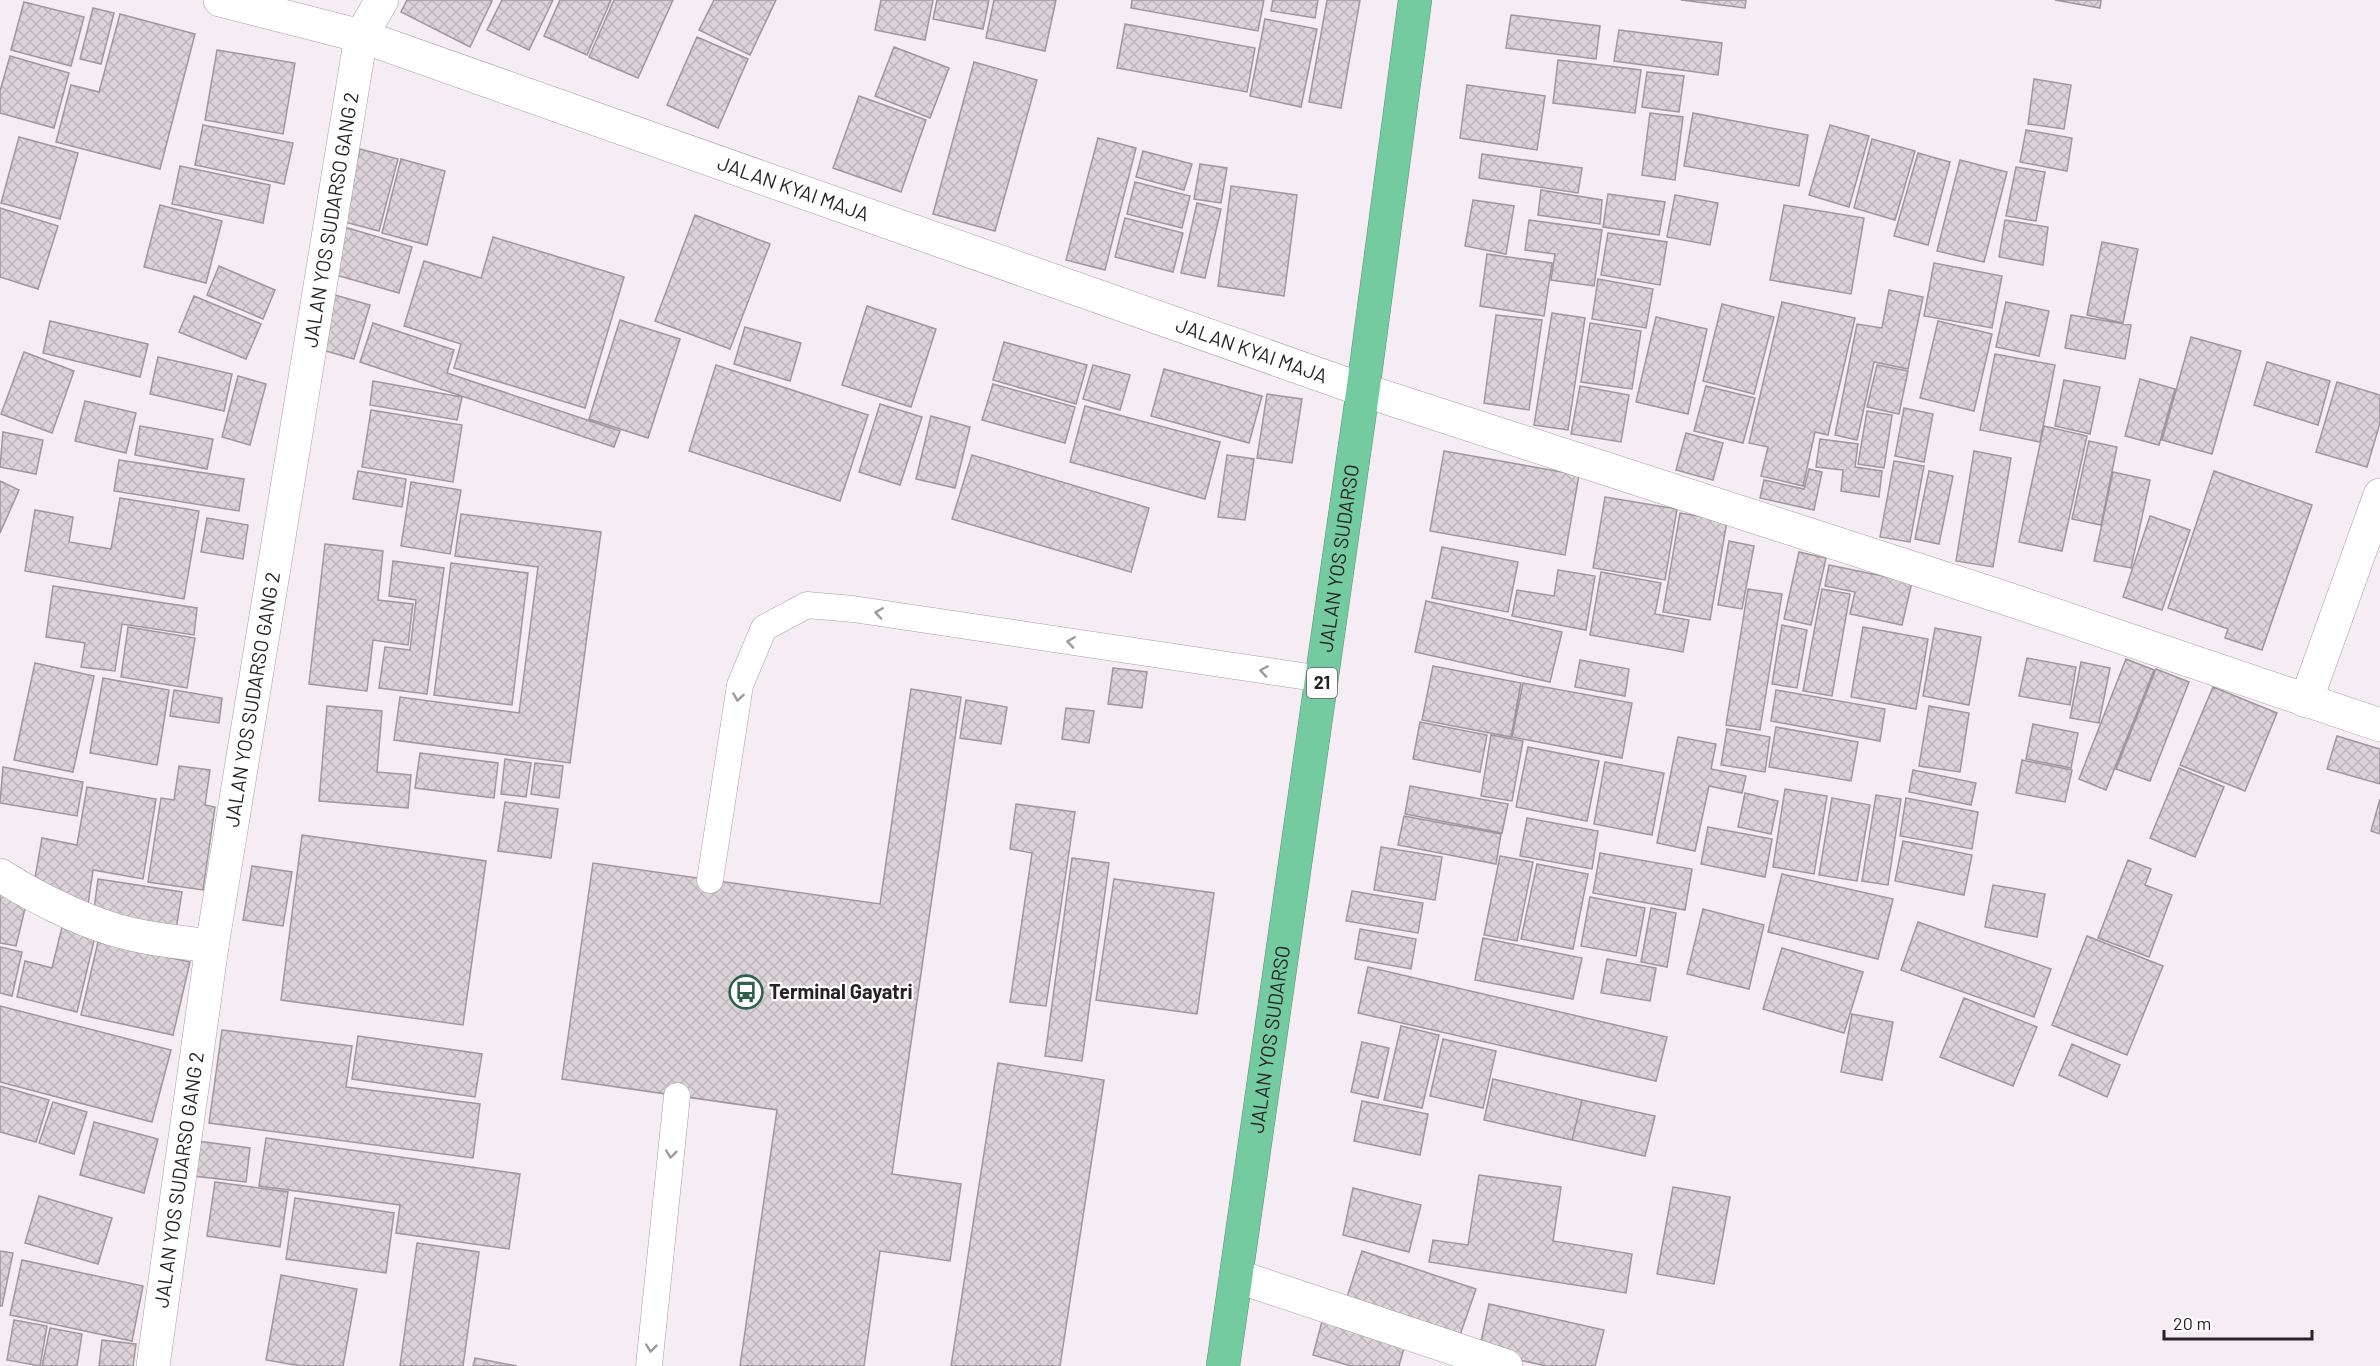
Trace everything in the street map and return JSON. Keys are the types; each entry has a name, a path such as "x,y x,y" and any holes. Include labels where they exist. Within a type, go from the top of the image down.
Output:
{"highway":[{"name":"JALAN YOS SUDARSO","path":"1223,1366 1363,390 1415,0"}],"street":[{"name":"JALAN KYAI MAJA","path":"220,0 362,36 1363,390 2002,597 2380,725"},
{"name":"JALAN YOS SUDARSO GANG 2","path":"153,1366 212,946 362,36 382,0"},
{"path":"2306,701 2380,495"},
{"path":"0,875 29,894 112,929 157,939 212,946"},
{"path":"1236,1276 1506,1366"}],"lane":[{"path":"710,880 740,685 764,628 807,605 853,609 1322,679"},
{"path":"649,1366 677,1096"}],"building":[{"path":"407,0 492,1 470,47 401,12"},
{"path":"502,0 553,0 529,50 487,30"},
{"path":"560,0 611,0 587,55 544,36"},
{"path":"614,0 673,0 638,78 589,57"},
{"path":"714,0 776,0 750,55 699,30"},
{"path":"881,0 933,0 925,40 875,30"},
{"path":"937,0 989,0 983,29 933,19"},
{"path":"994,0 1056,0 1045,51 986,38"},
{"path":"1132,0 1264,0 1258,31 1131,8"},
{"path":"1273,0 1318,0 1315,18 1271,11"},
{"path":"1327,0 1360,0 1341,108 1309,102"},
{"path":"1681,0 1746,0 1745,8"},
{"path":"2055,0 2101,0 2100,8"},
{"path":"24,2 84,17 71,66 11,50"},
{"path":"93,8 114,13 101,64 80,59"},
{"path":"120,14 195,34 160,169 56,142 71,85 99,92"},
{"path":"1511,15 1600,26 1596,59 1506,48"},
{"path":"1265,19 1317,29 1301,107 1250,96"},
{"path":"1125,24 1255,48 1247,92 1117,68"},
{"path":"1619,30 1722,43 1718,75 1614,61"},
{"path":"697,37 748,59 718,128 667,105"},
{"path":"894,47 949,68 930,118 875,96"},
{"path":"217,50 295,63 283,134 205,120"},
{"path":"10,56 69,73 54,128 0,113 0,91"},
{"path":"1558,60 1641,70 1635,113 1553,103"},
{"path":"974,62 1037,80 995,231 933,214"},
{"path":"1647,72 1684,76 1679,112 1642,107"},
{"path":"2034,79 2071,85 2064,129 2028,124"},
{"path":"1467,85 1545,96 1537,150 1460,138"},
{"path":"859,96 926,120 901,192 833,168"},
{"path":"1650,113 1683,117 1675,180 1642,175"},
{"path":"1693,113 1808,135 1799,186 1684,166"},
{"path":"203,125 293,143 284,184 195,165"},
{"path":"1830,125 1869,136 1849,207 1809,195"},
{"path":"2026,130 2072,138 2067,171 2020,162"},
{"path":"19,137 78,153 60,219 1,203"},
{"path":"1098,138 1136,148 1105,270 1066,260"},
{"path":"1872,139 1915,151 1895,220 1854,208"},
{"path":"360,149 398,159 379,231 341,221"},
{"path":"1143,151 1192,164 1184,190 1136,177"},
{"path":"1918,153 1950,162 1928,245 1894,236"},
{"path":"1482,154 1582,168 1578,193 1479,178"},
{"path":"401,159 445,171 427,245 382,233"},
{"path":"1960,160 2007,172 1984,262 1937,251"},
{"path":"1200,164 1227,168 1221,203 1194,199"},
{"path":"180,166 270,185 263,223 172,204"},
{"path":"2016,167 2045,172 2036,221 2006,216"},
{"path":"1135,182 1190,196 1182,228 1127,214"},
{"path":"1231,186 1297,195 1284,296 1218,286"},
{"path":"1541,190 1602,200 1600,224 1538,215"},
{"path":"1608,194 1665,202 1659,235 1603,227"},
{"path":"1675,195 1718,203 1710,245 1667,237"},
{"path":"1473,200 1514,206 1506,254 1465,246"},
{"path":"1197,203 1221,209 1205,278 1181,273"},
{"path":"160,205 222,221 206,283 144,267"},
{"path":"1784,205 1864,218 1851,294 1770,280"},
{"path":"0,208 58,226 38,289 0,277"},
{"path":"695,215 770,244 730,349 655,321"},
{"path":"1125,218 1183,233 1173,272 1115,257"},
{"path":"1529,220 1602,230 1594,286 1551,280 1555,254 1525,250"},
{"path":"2005,220 2048,227 2043,265 1999,257"},
{"path":"341,226 412,247 399,293 329,273"},
{"path":"1608,233 1667,242 1660,285 1601,275"},
{"path":"493,237 624,277 585,408 454,368 461,344 404,326 424,261 481,278"},
{"path":"2102,242 2138,249 2123,323 2087,315"},
{"path":"1487,254 1552,263 1544,316 1480,306"},
{"path":"1934,263 2002,276 1992,328 1924,316"},
{"path":"219,266 275,290 263,319 207,295"},
{"path":"1598,279 1653,289 1646,328 1592,319"},
{"path":"1889,290 1923,297 1908,369 1874,362 1857,440 1835,435 1857,324 1882,328"},
{"path":"328,293 370,305 354,359 312,347"},
{"path":"194,296 261,324 246,359 179,332"},
{"path":"1782,302 1855,318 1828,435 1815,432 1803,486 1761,476 1768,447 1749,443"},
{"path":"2006,302 2049,311 2039,356 1996,347"},
{"path":"1722,304 1774,317 1754,394 1703,381"},
{"path":"867,306 936,329 911,407 842,385"},
{"path":"1552,313 1585,318 1568,430 1534,425"},
{"path":"1496,315 1542,320 1529,410 1484,403"},
{"path":"2071,315 2131,325 2125,359 2065,348"},
{"path":"1656,317 1707,329 1688,414 1636,402"},
{"path":"620,320 680,339 648,438 589,419"},
{"path":"50,321 148,344 140,377 43,353"},
{"path":"1938,321 1992,334 1974,411 1920,398"},
{"path":"373,323 454,350 447,373 620,431 614,447 360,362"},
{"path":"1590,323 1641,331 1632,389 1581,382"},
{"path":"745,327 801,343 790,381 734,364"},
{"path":"2191,337 2241,351 2212,454 2162,440"},
{"path":"1004,342 1087,365 1076,404 993,380"},
{"path":"24,352 74,371 52,433 1,414"},
{"path":"1995,354 2055,365 2040,442 1980,430"},
{"path":"158,357 232,374 224,411 150,394"},
{"path":"2267,362 2330,381 2318,425 2254,405"},
{"path":"716,365 868,415 840,501 689,451"},
{"path":"1093,365 1130,375 1120,410 1083,399"},
{"path":"1877,365 1908,371 1899,414 1867,407"},
{"path":"1164,369 1262,396 1249,443 1151,416"},
{"path":"238,376 266,384 250,445 222,437"},
{"path":"2140,379 2175,389 2159,445 2125,436"},
{"path":"2064,380 2100,387 2090,434 2055,426"},
{"path":"373,381 462,397 457,420 370,405"},
{"path":"2337,382 2380,395 2380,423 2367,467 2316,452"},
{"path":"993,384 1075,407 1065,443 982,420"},
{"path":"1580,386 1629,395 1621,442 1571,434"},
{"path":"1706,386 1755,398 1743,443 1694,431"},
{"path":"1267,394 1302,399 1292,463 1257,458"},
{"path":"85,401 136,413 126,453 75,441"},
{"path":"880,404 922,417 900,485 859,472"},
{"path":"1085,406 1220,442 1205,499 1070,462"},
{"path":"1904,408 1933,414 1924,462 1895,456"},
{"path":"371,410 462,425 453,482 362,467"},
{"path":"1867,411 1892,415 1884,468 1858,464"},
{"path":"931,416 970,427 955,488 916,479"},
{"path":"140,426 213,439 207,469 135,455"},
{"path":"2044,426 2087,436 2062,551 2019,542"},
{"path":"3,432 43,440 36,474 0,467"},
{"path":"1686,433 1723,443 1713,480 1676,470"},
{"path":"1820,439 1858,444 1855,467 1882,471 1879,497 1841,491 1843,470 1816,467"},
{"path":"2089,441 2117,447 2101,525 2072,519"},
{"path":"1444,451 1579,475 1565,555 1430,531"},
{"path":"1974,451 2011,458 1993,567 1956,561"},
{"path":"972,455 1149,508 1131,572 952,519"},
{"path":"1227,455 1254,459 1245,520 1218,517"},
{"path":"119,460 244,479 239,511 114,491"},
{"path":"1894,461 1924,466 1910,542 1880,537"},
{"path":"1809,469 1822,472 1814,510 1760,498 1764,480 1804,489"},
{"path":"358,471 406,479 402,507 353,499"},
{"path":"1929,471 1953,476 1939,544 1915,539"},
{"path":"2214,471 2312,505 2262,650 2225,638 2228,629 2168,608"},
{"path":"2113,472 2150,480 2131,568 2094,561"},
{"path":"0,481 19,490 0,533"},
{"path":"411,482 461,490 450,554 401,546"},
{"path":"1605,497 1677,509 1665,580 1593,568"},
{"path":"120,498 199,511 184,599 25,571 35,510 73,517 69,542 111,549"},
{"path":"1680,513 1727,521 1710,620 1663,612"},
{"path":"461,514 601,532 570,763 394,740 400,697 519,713 538,567 455,556"},
{"path":"2150,516 2190,530 2162,610 2123,597"},
{"path":"207,518 248,525 243,559 201,552"},
{"path":"1729,541 1754,546 1742,609 1718,605"},
{"path":"325,544 383,551 378,600 413,604 408,645 373,640 367,691 309,684"},
{"path":"1442,547 1518,562 1508,612 1432,598"},
{"path":"1799,552 1826,558 1811,625 1784,619"},
{"path":"393,561 444,568 427,694 379,688 385,647 410,650 416,600 389,596"},
{"path":"451,563 528,573 512,705 434,695"},
{"path":"1829,565 1912,582 1902,625 1850,614 1855,592 1825,586"},
{"path":"1558,570 1595,576 1586,630 1512,616 1517,590 1554,596"},
{"path":"1601,572 1661,583 1655,614 1689,620 1683,652 1590,635"},
{"path":"53,586 197,608 194,635 122,624 115,671 81,667 85,643 46,637"},
{"path":"1748,589 1782,594 1760,730 1726,725"},
{"path":"1822,589 1850,594 1832,696 1803,691"},
{"path":"1426,601 1562,632 1550,682 1415,652"},
{"path":"1782,625 1807,630 1797,688 1772,684"},
{"path":"128,627 195,638 187,688 121,677"},
{"path":"1863,627 1928,639 1916,709 1851,697"},
{"path":"1935,628 1981,637 1969,705 1923,696"},
{"path":"2027,658 2076,667 2070,705 2019,696"},
{"path":"2126,659 2154,670 2106,790 2079,779"},
{"path":"1580,660 1629,669 1625,696 1575,687"},
{"path":"2081,662 2110,668 2099,723 2070,718"},
{"path":"35,663 94,676 73,772 14,760"},
{"path":"1433,666 1521,683 1511,737 1422,720"},
{"path":"1113,668 1147,672 1142,708 1108,704"},
{"path":"2156,669 2189,682 2150,781 2116,769"},
{"path":"103,678 169,690 157,765 90,753"},
{"path":"1523,683 1632,703 1622,758 1512,737"},
{"path":"2213,687 2277,713 2245,791 2180,765"},
{"name":"Terminal Gayatri","path":"911,689 961,697 892,1174 961,1184 950,1261 880,1251 864,1366 740,1366 777,1110 562,1079 593,863 880,904"},
{"path":"174,690 222,698 219,723 170,716"},
{"path":"1776,690 1885,709 1880,741 1771,721"},
{"path":"966,700 1007,707 1001,744 960,738"},
{"path":"327,706 382,711 377,772 411,775 408,808 319,801"},
{"path":"1929,706 1969,713 1960,772 1919,766"},
{"path":"1066,708 1094,711 1089,743 1062,739"},
{"path":"1420,722 1487,735 1480,772 1413,759"},
{"path":"2033,724 2078,733 2071,768 2026,759"},
{"path":"1776,727 1858,742 1851,781 1769,767"},
{"path":"1727,729 1770,737 1765,772 1721,765"},
{"path":"1491,735 1523,741 1512,801 1481,796"},
{"path":"2337,736 2380,749 2380,784 2327,769"},
{"path":"1678,737 1716,744 1711,769 1746,776 1742,793 1709,786 1695,851 1657,843"},
{"path":"1528,747 1599,761 1587,821 1516,807"},
{"path":"420,753 498,763 494,798 415,788"},
{"path":"505,759 531,763 526,797 501,794"},
{"path":"2022,760 2072,770 2065,802 2016,793"},
{"path":"1605,762 1664,773 1652,835 1594,824"},
{"path":"535,763 563,766 559,798 531,794"},
{"path":"179,766 210,770 205,805 215,807 203,890 148,882 161,798 174,800"},
{"path":"3,767 83,782 77,816 0,803"},
{"path":"2179,768 2224,787 2195,857 2150,838"},
{"path":"1913,770 1976,783 1971,805 1909,792"},
{"path":"1410,786 1508,804 1502,833 1405,814"},
{"path":"87,787 156,799 143,879 93,870 88,905 32,895 42,838 77,845"},
{"path":"1785,789 1827,796 1814,874 1773,867"},
{"path":"1745,793 1778,801 1771,834 1738,827"},
{"path":"1876,795 1901,799 1888,885 1862,881"},
{"path":"1832,798 1870,805 1857,881 1819,875"},
{"path":"1906,798 1978,812 1972,849 1900,836"},
{"path":"2380,799 2380,834 2371,831"},
{"path":"505,802 558,809 551,858 498,851"},
{"path":"1016,804 1075,812 1046,1006 1010,1002 1032,853 1010,849"},
{"path":"1404,816 1501,834 1496,864 1398,845"},
{"path":"1527,818 1598,831 1592,869 1520,856"},
{"path":"1708,827 1772,839 1765,877 1701,864"},
{"path":"302,835 486,861 463,1025 281,1000"},
{"path":"1903,841 1972,855 1964,895 1895,881"},
{"path":"1381,847 1442,857 1435,900 1374,890"},
{"path":"1600,853 1692,869 1685,910 1593,893"},
{"path":"1500,856 1533,862 1517,941 1484,935"},
{"path":"1072,858 1109,863 1082,1061 1045,1056"},
{"path":"2128,860 2151,869 2145,885 2172,895 2149,957 2098,938"},
{"path":"1537,864 1588,874 1573,949 1521,939"},
{"path":"252,866 292,872 283,926 243,920"},
{"path":"1782,874 1893,899 1878,959 1768,932"},
{"path":"98,879 182,892 176,930 93,917"},
{"path":"1114,879 1214,893 1197,1014 1096,1000"},
{"path":"1993,885 2045,894 2037,937 1985,927"},
{"path":"0,890 28,896 16,946 0,943"},
{"path":"1352,891 1423,903 1418,933 1346,921"},
{"path":"1590,897 1645,908 1636,956 1581,946"},
{"path":"1651,908 1676,913 1667,967 1641,962"},
{"path":"1703,909 1764,925 1749,989 1687,974"},
{"path":"64,919 97,928 77,1012 17,997 25,961 52,968"},
{"path":"1918,922 2051,969 2034,1017 1901,970"},
{"path":"1360,929 1416,939 1411,969 1355,959"},
{"path":"2087,936 2163,966 2127,1055 2052,1025"},
{"path":"1483,938 1582,958 1573,999 1475,980"},
{"path":"98,942 190,962 173,1035 81,1015"},
{"path":"0,947 22,952 12,996 0,993"},
{"path":"1782,948 1863,972 1844,1033 1763,1009"},
{"path":"1607,959 1656,968 1650,1001 1601,993"},
{"path":"1368,967 1667,1037 1656,1081 1358,1013"},
{"path":"1964,998 2037,1027 2013,1086 1940,1057"},
{"path":"0,1006 171,1050 152,1122 0,1082"},
{"path":"1852,1014 1893,1022 1882,1080 1841,1072"},
{"path":"1401,1026 1439,1035 1422,1108 1384,1100"},
{"path":"222,1030 352,1046 346,1087 480,1104 473,1158 209,1123"},
{"path":"358,1036 482,1054 475,1097 352,1079"},
{"path":"1443,1039 1496,1051 1483,1108 1430,1096"},
{"path":"1362,1042 1389,1048 1378,1098 1351,1092"},
{"path":"2072,1044 2120,1065 2107,1097 2059,1075"},
{"path":"998,1063 1104,1080 1060,1366 951,1366"},
{"path":"1493,1079 1582,1100 1572,1140 1484,1120"},
{"path":"0,1086 49,1100 36,1142 0,1132"},
{"path":"1582,1100 1655,1116 1645,1156 1572,1140"},
{"path":"1362,1101 1428,1114 1420,1155 1354,1141"},
{"path":"53,1102 87,1112 74,1154 39,1143"},
{"path":"94,1122 158,1139 144,1193 80,1175"},
{"path":"266,1138 520,1174 509,1249 396,1233 400,1205 259,1186"},
{"path":"197,1141 250,1148 246,1182 193,1176"},
{"path":"1479,1175 1561,1187 1553,1241 1632,1254 1626,1293 1429,1262 1433,1240 1468,1245"},
{"path":"215,1182 288,1192 280,1247 207,1236"},
{"path":"1673,1187 1730,1197 1714,1284 1657,1274"},
{"path":"1353,1188 1421,1205 1409,1252 1343,1235"},
{"path":"39,1196 112,1218 98,1264 25,1243"},
{"path":"295,1198 394,1213 386,1273 286,1259"},
{"path":"417,1243 479,1252 463,1366 400,1366"},
{"path":"0,1251 13,1253 2,1306 0,1306"},
{"path":"1362,1251 1476,1289 1460,1335 1347,1297"},
{"path":"22,1260 143,1286 132,1341 10,1315"},
{"path":"281,1275 357,1289 343,1366 301,1366 266,1360"},
{"path":"1489,1304 1604,1330 1595,1366 1546,1366 1479,1351"},
{"path":"1324,1314 1407,1337 1399,1366 1351,1366 1313,1355"},
{"path":"14,1320 47,1326 40,1366 7,1360"},
{"path":"50,1328 82,1334 77,1366 42,1366"},
{"path":"102,1340 136,1344 133,1366 99,1366"},
{"path":"475,1358 517,1366 473,1366"}],"place":[{"name":"Terminal Gayatri","path":"746,992"}]}
